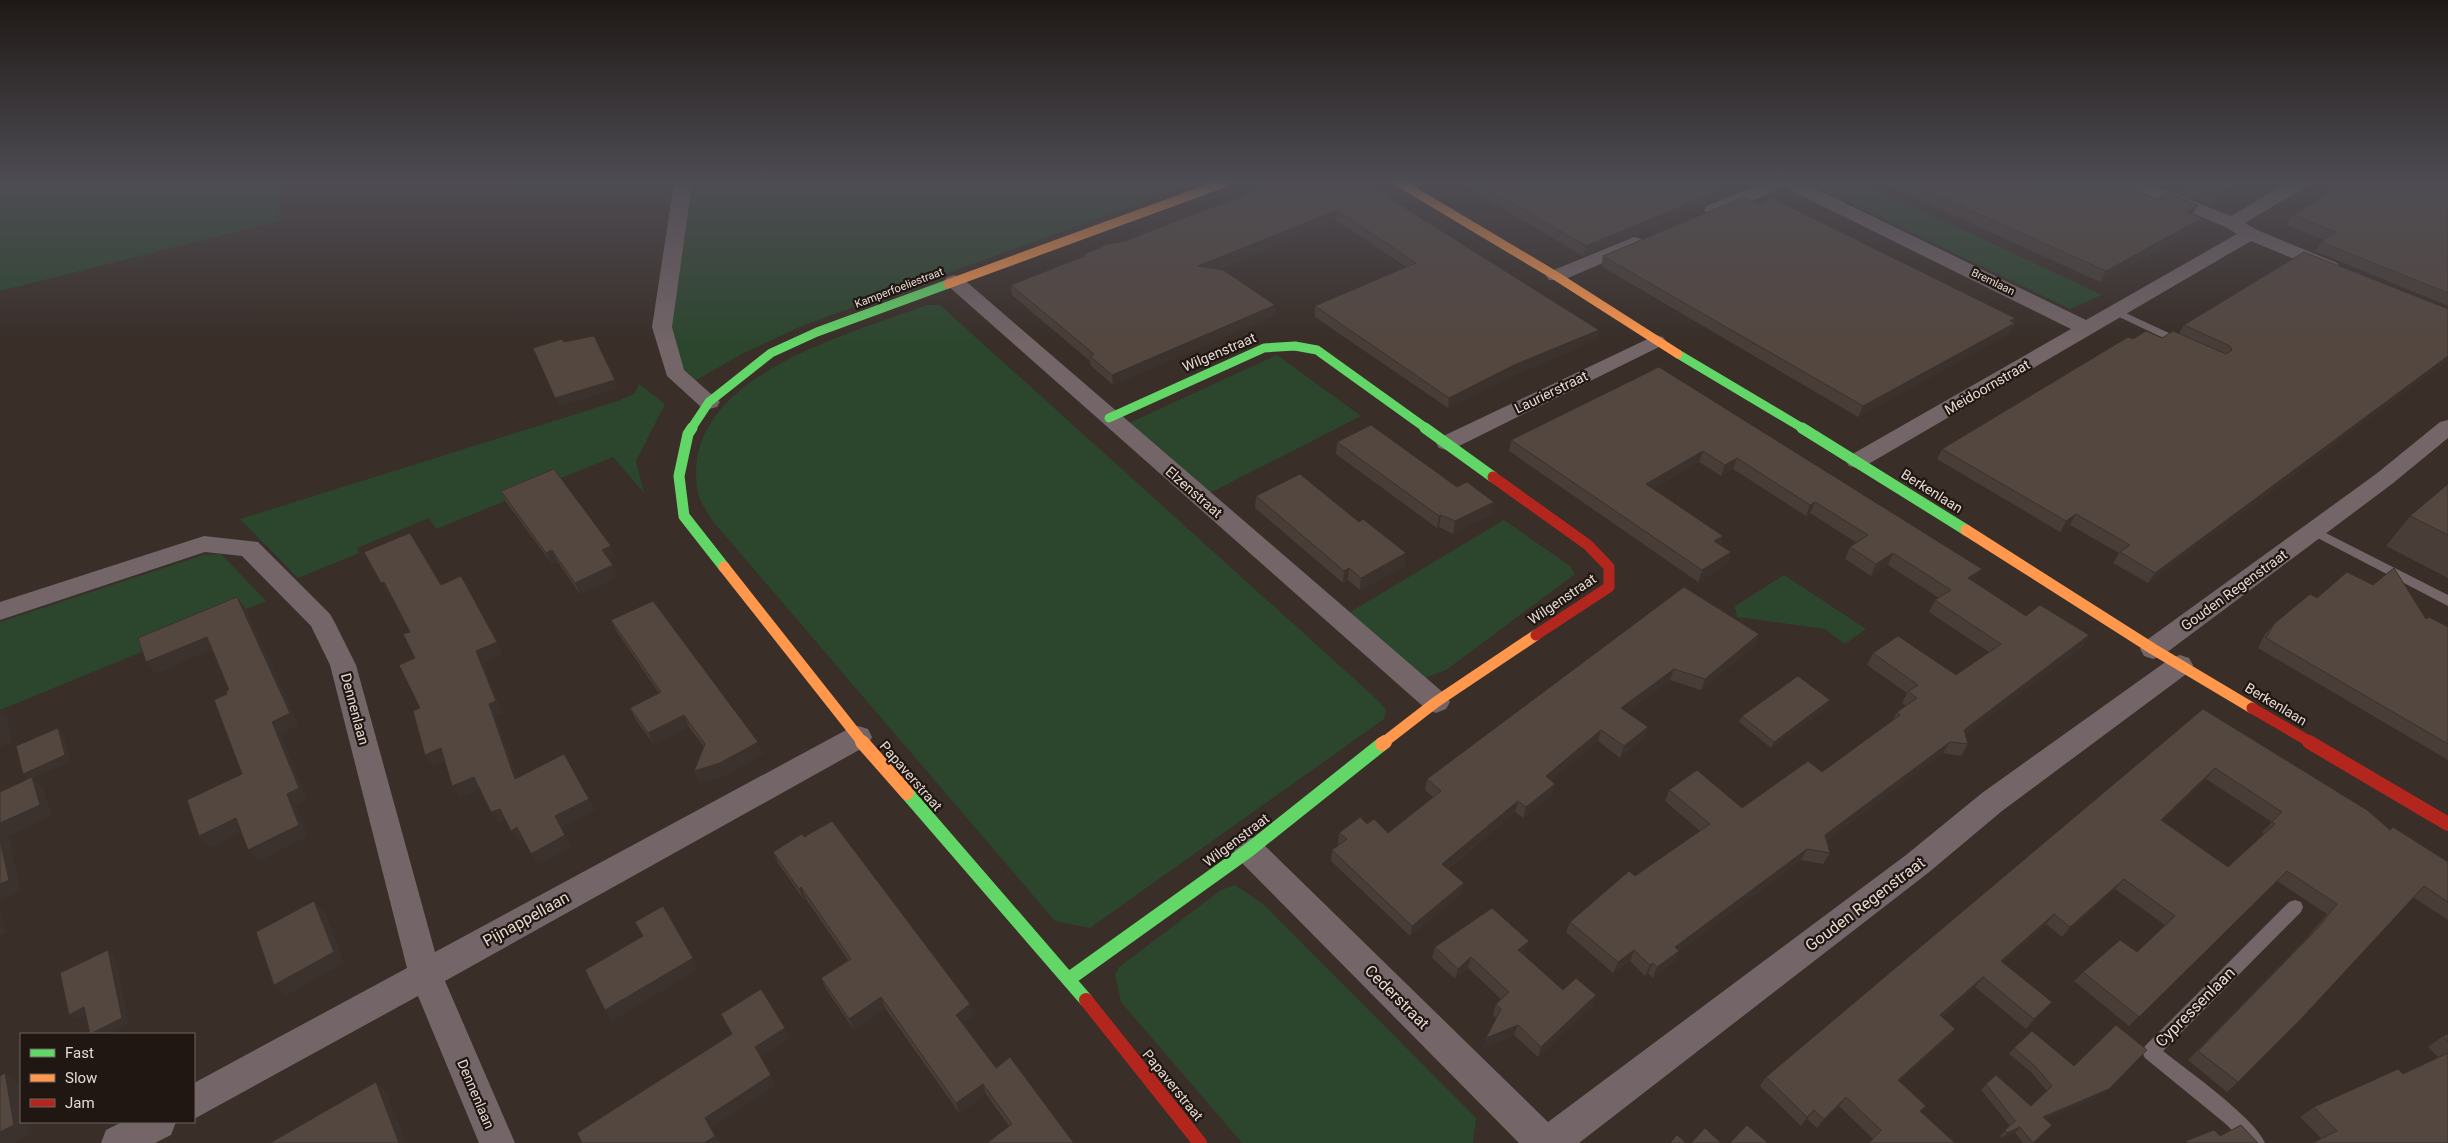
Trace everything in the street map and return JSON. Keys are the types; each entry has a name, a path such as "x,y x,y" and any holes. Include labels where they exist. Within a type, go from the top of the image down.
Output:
{"street":[{"path":"675,236 662,327 674,372 709,402"},
{"name":"Kamperfoeliestraat","path":"709,402 771,353 817,332 1076,236"},
{"name":"Berkenlaan","path":"1489,236 1556,276 1656,341 1857,461 2180,665 2448,824"},
{"path":"1556,276 1651,236"},
{"name":"Bremlaan","path":"1899,236 2088,329"},
{"name":"Meidoornstraat","path":"1857,461 2246,236"},
{"path":"2256,236 2349,275"},
{"name":"Elzenstraat","path":"954,280 1109,418 1436,702"},
{"name":"Laurierstraat","path":"1447,443 1656,341"},
{"name":"Wilgenstraat","path":"1069,979 1249,850 1436,702 1609,586 1608,567 1588,545 1316,350 1295,346 1264,348 1109,418"},
{"name":"Papaverstraat","path":"709,402 688,434 679,476 684,516 858,737 1069,979 1200,1143"},
{"name":"Gouden Regenstraat","path":"2154,649 2384,479 2448,426"},
{"name":"Dennenlaan","path":"0,611 204,544 250,548 321,621 343,665 425,974 497,1143"},
{"name":"Gouden Regenstraat","path":"1550,1143 1917,864 1992,802 2180,665"},
{"name":"Pijnappellaan","path":"195,1101 858,737"},
{"name":"Cederstraat","path":"1249,850 1544,1143"},
{"path":"119,1143 156,1123"}],"lane":[{"path":"2117,312 2193,348"},
{"path":"2314,531 2448,601"},
{"name":"Cypressenlaan","path":"2256,1143 2233,1119 2151,1052 2295,906"}],"green space":[{"path":"0,236 218,236 0,291"},
{"path":"682,236 1049,236 804,325 744,353 696,380 685,382 668,364 674,280"},
{"path":"1919,236 1977,236 2102,295 2070,309"},
{"path":"927,305 940,305 1386,709 1384,719 1090,928 1055,921 711,519 701,502 698,492 698,452 713,419 740,391 774,367 814,347"},
{"path":"1277,355 1361,416 1206,495 1129,423"},
{"path":"639,384 665,404 636,461 644,493 613,457 436,529 429,518 357,548 359,553 298,578 240,519 618,401 635,393"},
{"path":"1504,520 1570,566 1575,574 1446,670 1422,679 1347,614"},
{"path":"221,554 266,601 0,710 0,622 203,555"},
{"path":"1784,575 1866,629 1845,644 1825,629 1737,617 1735,606"},
{"path":"1235,885 1263,904 1476,1118 1473,1143 1242,1143 1121,1002 1115,974 1119,967 1221,890"}],"building":[{"path":"1137,236 1272,236 1198,266 1223,270 1275,305 1112,375 1090,356 1094,354 1011,285 1085,256 1083,255 1108,244"},
{"path":"1376,236 1450,236 1599,330 1514,365 1449,398 1315,306 1416,263"},
{"path":"1569,236 1609,236 1586,246"},
{"path":"1650,236 1850,236 2015,318 2010,321 2015,323 1863,406 1603,256"},
{"path":"2029,236 2169,236 2106,271"},
{"path":"2329,236 2448,236 2448,293 2321,242"},
{"path":"2304,252 2448,309 2448,356 2155,573 2120,552 2130,545 2076,514 2066,521 1942,449 2128,337 2133,339 2146,331 2162,338 2173,331 2226,354 2232,350 2230,346 2184,325"},
{"path":"594,336 615,380 555,398 533,348 562,339 564,342"},
{"path":"1659,367 1982,569 1968,578 2026,616 2040,605 2089,635 1964,730 1968,744 1950,742 1825,835 1830,853 1807,849 1675,947 1679,951 1657,967 1653,963 1650,965 1634,950 1618,962 1570,922 1629,871 1635,876 1710,824 1669,790 1697,770 1742,808 1808,761 1822,772 1900,715 1897,712 1917,698 1908,691 1918,685 1873,653 1898,636 1956,675 2001,644 1935,600 1951,590 1893,553 1876,564 1850,547 1868,535 1815,502 1810,505 1737,458 1725,465 1703,451 1646,484 1723,536 1714,541 1731,552 1702,570 1511,440"},
{"path":"1371,425 1457,487 1467,482 1494,502 1455,521 1441,515 1439,516 1337,442"},
{"path":"554,469 611,546 602,550 613,565 575,583 552,550 546,553 501,491"},
{"path":"1300,474 1359,522 1363,519 1406,553 1361,578 1349,568 1344,571 1256,496"},
{"path":"2448,484 2448,535 2410,516"},
{"path":"410,533 441,585 461,576 497,642 476,651 496,701 489,704 515,779 564,754 589,799 555,816 565,835 531,854 517,827 511,831 500,809 491,812 474,777 452,786 441,748 425,755 413,711 420,708 399,665 415,658 403,634 410,632 384,582 381,583 364,552"},
{"path":"2394,568 2426,619 2429,617 2448,627 2448,744 2266,638 2274,624 2310,594 2317,598 2347,572 2373,585"},
{"path":"1684,587 1759,634 1705,679 1674,669 1621,708 1648,727 1624,746 1601,730 1546,776 1555,784 1526,807 1518,801 1442,864 1464,883 1412,926 1332,850 1347,839 1339,833 1360,817 1367,824 1374,819 1388,833 1441,791 1427,779"},
{"path":"237,597 290,713 272,722 299,788 287,794 299,825 248,850 236,818 199,836 187,800 242,774 214,700 227,694 226,691 229,690 207,637 146,662 138,638"},
{"path":"653,601 758,742 720,763 694,771 705,744 684,715 648,733 630,708 661,692 611,620"},
{"path":"1798,676 1830,700 1774,742 1742,716"},
{"path":"2203,709 2367,810 2390,830 2393,827 2448,862 2448,902 2424,886 2301,1019 2238,1082 2198,1051 2317,929 2337,904 2287,871 2139,1017 2083,972 2120,940 2137,952 2175,916 2124,879 2070,927 2054,914 2001,961 2052,1002 2034,1019 1983,977 1940,1015 1955,1029 1898,1080 1926,1106 1920,1111 1955,1143 1869,1143 1881,1130 1846,1097 1824,1119 1814,1110 1807,1117 1766,1077","holes":["2215,768 2282,812 2272,822 2275,824 2228,867 2161,820"]},
{"path":"58,728 65,755 23,774 16,746"},
{"path":"32,777 40,805 0,823 0,792"},
{"path":"832,821 970,1004 956,1015 996,1068 1010,1057 1072,1143 987,1143 1012,1124 983,1084 956,1103 881,997 849,1019 821,978 851,959 801,887 799,889 773,852 802,834 804,837"},
{"path":"0,840 9,880 0,884"},
{"path":"314,901 334,952 274,985 256,932"},
{"path":"663,906 693,958 605,1010 585,970 643,936 635,922"},
{"path":"1492,908 1529,941 1518,950 1563,990 1576,978 1596,995 1541,1047 1518,1025 1486,1038 1501,1009 1496,1004 1509,992 1471,957 1458,969 1435,947"},
{"path":"108,950 122,1018 90,1033 84,1007 69,1015 60,973"},
{"path":"761,989 785,1028 755,1047 771,1075 705,1118 715,1136 704,1143 582,1143 577,1133 732,1034 721,1014"},
{"path":"2116,1025 2147,1050 2109,1089 2043,1117 2052,1125 2033,1143 2020,1127 2007,1133 2005,1130 2015,1121 1986,1084 1996,1075 2031,1106 2052,1086 2036,1067 2014,1048 2032,1031 2074,1066"},
{"path":"2448,1034 2448,1042 2443,1036"},
{"path":"2448,1053 2448,1143 2312,1143 2337,1131 2314,1107 2398,1069 2403,1074"},
{"path":"5,1073 14,1125 0,1132 0,1076"},
{"path":"376,1082 399,1143 270,1143"},
{"path":"1747,1125 1768,1143 1730,1143"},
{"path":"2241,1125 2258,1143 2187,1143 2186,1141 2214,1130 2220,1136"},
{"path":"1705,1128 1721,1143 1691,1143"},
{"path":"1677,1135 1686,1143 1670,1143"}],"traffic: fast":[{"path":"724,567 684,516 679,476 688,434 709,402 771,353 817,332 948,284"},
{"path":"1109,418 1264,348 1295,346 1317,350 1493,477"},
{"path":"1678,354 1857,461 1966,530"},
{"path":"1069,979 1249,850 1382,744"},
{"path":"907,793 1086,1000"}],"traffic: slow":[{"path":"948,284 1078,236"},
{"path":"1489,236 1556,276 1678,354"},
{"path":"1966,530 2153,649 2252,708"},
{"path":"724,567 858,737 907,793"},
{"path":"1382,744 1436,702 1536,635"}],"traffic: jam":[{"path":"1493,477 1588,545 1609,567 1609,587 1536,635"},
{"path":"2252,708 2448,824"},
{"path":"1086,1000 1200,1143"}]}
